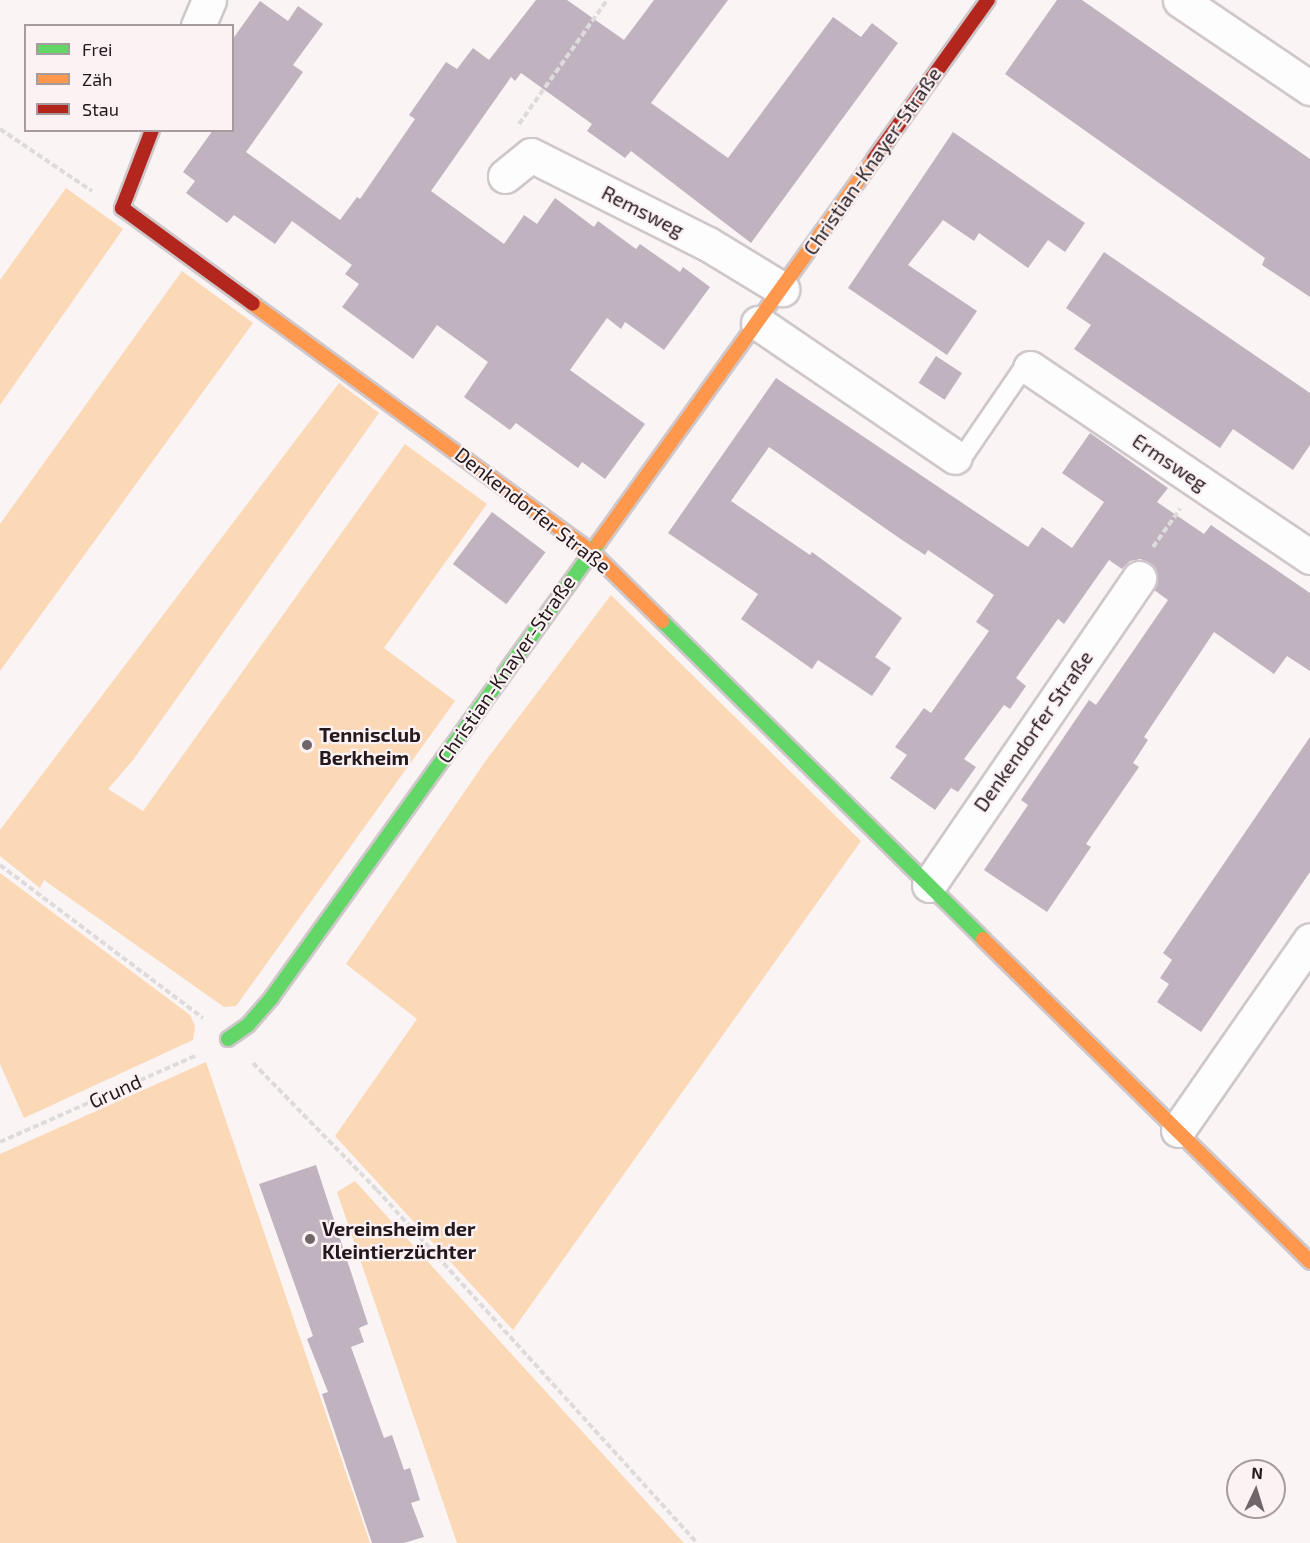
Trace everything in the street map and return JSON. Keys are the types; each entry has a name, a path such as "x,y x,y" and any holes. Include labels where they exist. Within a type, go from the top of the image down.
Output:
{"street":[{"path":"199,24 209,0"},
{"name":"Christian-Knayer-Straße","path":"228,1039 248,1025 272,997 988,0"},
{"path":"1180,0 1310,88"},
{"path":"122,208 151,132"},
{"path":"504,176 531,155"},
{"name":"Remsweg","path":"531,155 708,244 782,289"},
{"name":"Denkendorfer Straße","path":"122,208 591,551 1310,1262"},
{"path":"758,323 955,457"},
{"name":"Ermsweg","path":"1030,368 1310,556"},
{"name":"Denkendorfer Straße","path":"929,885 1139,578"},
{"path":"1178,1130 1310,940"}],"lane":[{"path":"955,457 966,453 1020,373 1030,368"}],"path":[{"path":"531,155 520,131 521,119 607,0"},
{"path":"0,129 67,177 122,208"},
{"path":"1139,578 1143,561 1199,481"},
{"path":"0,865 167,988 228,1039 376,1190 696,1543"},
{"name":"Grund","path":"0,1142 228,1039"}],"shaded area":[{"path":"66,188 123,229 0,405 0,280"},
{"path":"182,271 253,323 0,671 0,524"},
{"name":"Tennisclub Berkheim","path":"339,383 379,413 133,760 108,789 143,811 405,444 487,504 384,648 455,701 236,1006 224,1007 44,880 40,888 0,856 0,830"},
{"path":"611,595 861,841 513,1330 335,1136 417,1019 346,964 487,759"},
{"path":"0,873 190,1015 195,1026 193,1040 24,1118 0,1064"},
{"path":"206,1062 370,1543 0,1543 0,1154"},
{"path":"355,1181 684,1543 457,1543 337,1192"}],"building":[{"path":"536,0 567,0 624,40 654,0 728,0 651,103 728,158 833,17 861,37 872,23 898,43 751,243 631,151 625,158 587,131 592,124 521,73 515,81 511,77 431,191 504,244 524,215 537,224 555,198 594,227 598,221 636,249 640,244 680,272 683,267 710,287 664,350 625,322 621,329 607,318 570,370 645,424 605,479 582,462 578,468 516,423 510,430 464,397 488,362 437,325 413,359 342,307 359,284 345,274 352,265 292,221 275,244 234,215 227,223 186,193 195,181 183,172 212,132 234,132 234,37 260,1 288,21 298,6 323,24 293,65 303,72 246,152 340,220 357,197 360,199 415,119 409,115 446,62 457,69 473,48 489,60"},
{"path":"1057,0 1082,0 1310,159 1310,297 1262,265 1265,258 1005,74"},
{"path":"953,132 1085,223 1065,252 1048,240 1028,268 979,233 974,241 943,220 908,265 977,311 947,355 848,288"},
{"path":"1104,252 1310,393 1310,445 1293,470 1233,429 1220,448 1074,349 1091,325 1066,308"},
{"path":"936,356 962,373 945,400 919,383"},
{"path":"776,378 1028,547 1042,527 1072,548 1104,502 1062,473 1090,433 1168,488 1157,502 1204,534 1211,525 1310,593 1310,671 1287,656 1274,674 1214,632 1144,737 1148,740 1133,763 1139,767 1086,844 1091,847 1047,912 984,870 1028,805 1021,800 1089,700 1096,705 1168,600 1154,590 1158,580 1156,569 1141,559 1130,561 1122,569 1109,560 1064,624 1058,619 1016,678 1026,686 1010,709 1004,705 964,759 976,767 958,792 951,788 935,810 890,778 907,755 895,747 924,708 931,713 989,631 976,622 994,595 928,550 925,555 902,540 769,447 731,501 810,555 812,552 902,618 875,657 891,668 872,696 818,660 812,669 741,619 758,594 668,533"},
{"path":"492,512 546,552 506,604 453,564"},
{"path":"1310,737 1310,872 1201,1032 1157,1002 1169,984 1160,978 1172,960 1163,953"},
{"path":"316,1165 368,1324 359,1328 364,1342 351,1347 384,1438 392,1435 404,1470 410,1468 420,1500 411,1503 424,1537 404,1543 372,1543 322,1394 328,1392 307,1339 313,1336 259,1184"}],"traffic: fast":[{"path":"228,1039 248,1025 272,997 599,542"},
{"path":"662,621 983,939"}],"traffic: slow":[{"path":"599,542 874,159"},
{"path":"253,304 591,551 662,621"},
{"path":"983,939 1310,1262"}],"traffic: jam":[{"path":"874,159 988,0"},
{"path":"151,132 122,208 253,304"}],"place":[{"name":"Tennisclub Berkheim","path":"307,745"},
{"name":"Vereinsheim der Kleintierzüchter","path":"310,1239"}]}
